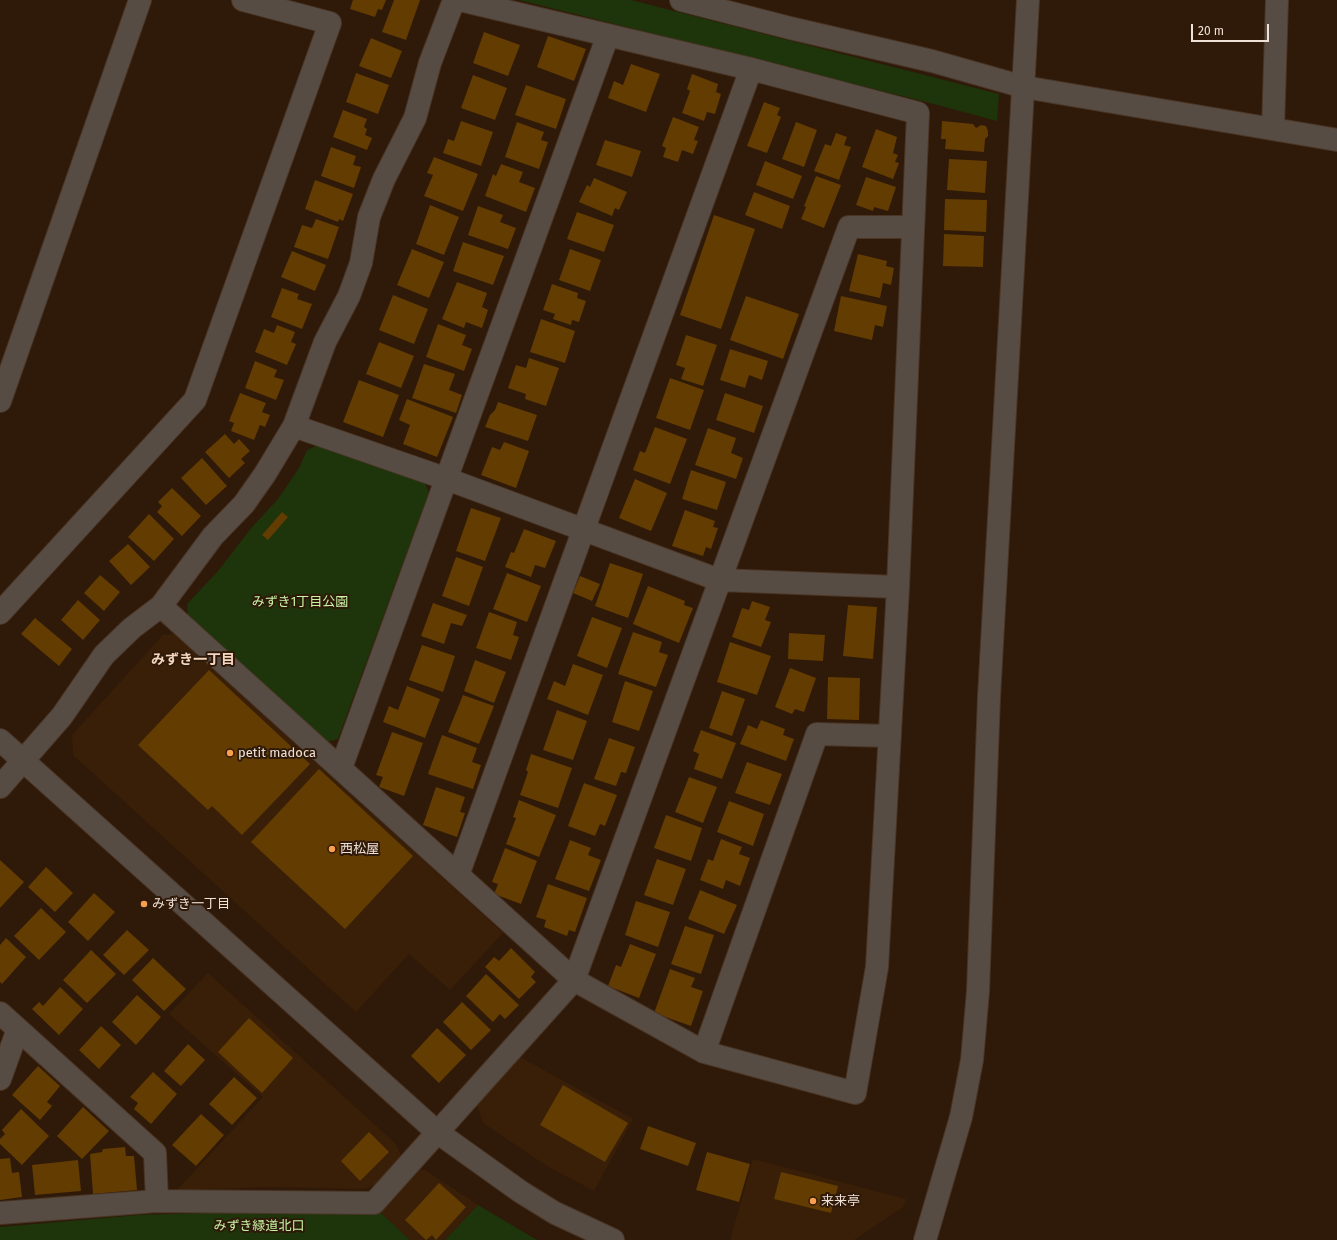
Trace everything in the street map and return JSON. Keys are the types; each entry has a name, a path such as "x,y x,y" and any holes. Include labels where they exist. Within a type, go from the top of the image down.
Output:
{"street":[{"path":"0,401 140,0"},
{"path":"0,613 195,400 330,23 243,0"},
{"path":"0,787 62,716 104,656 132,628 161,606 213,536 244,504 265,474 294,426 325,342 349,296 361,263 369,217 384,179 415,118 430,63 454,0"},
{"path":"161,606 574,980 704,1052 855,1093 877,967 898,588 918,112 751,69 460,0"},
{"path":"681,0 790,28 932,61 1024,87 1337,140"},
{"path":"925,1240 961,1117 972,1060 978,991 989,697 1028,0"},
{"path":"1273,129 1277,0"},
{"path":"341,768 608,35"},
{"path":"458,875 582,528 751,69"},
{"path":"0,1213 157,1200 374,1203 574,980 849,227 913,227"},
{"path":"294,426 582,528 719,580 898,588"},
{"path":"704,1052 817,734 890,736"},
{"path":"0,740 437,1132 521,1192 555,1213 613,1240"},
{"path":"0,1013 155,1153 157,1200"},
{"path":"0,1079 18,1029"}],"shaded area":[{"path":"174,634 503,933 450,990 409,954 356,1012 73,755 72,735 163,635"},
{"path":"208,973 395,1143 401,1155 376,1184 365,1189 271,1187 177,1190 263,1097 169,1014"},
{"path":"520,1057 633,1119 594,1191 547,1166 483,1123 477,1105"},
{"path":"753,1159 906,1199 903,1207 854,1240 730,1240"},
{"path":"420,1170 425,1170 478,1205 445,1240 410,1240 381,1213"}],"green space":[{"path":"519,0 631,0 999,94 997,121 930,103"},
{"name":"みずき1丁目公園","path":"318,445 424,482 429,492 338,739 327,742 188,615 187,604 218,571 252,527 278,499 299,468 307,450"},
{"path":"478,1205 537,1240 445,1240"},
{"name":"みずき緑道北口","path":"269,1211 381,1213 410,1240 0,1240 0,1227 139,1215"}],"building":[{"path":"353,0 386,0 382,10 378,9 375,17 350,9"},
{"path":"394,0 420,0 406,40 382,32"},
{"path":"484,32 520,45 508,76 473,63"},
{"path":"548,36 586,49 574,81 537,67"},
{"path":"371,38 402,51 391,78 359,66"},
{"path":"631,64 660,74 646,112 608,98 614,81 623,85"},
{"path":"356,73 389,85 378,114 346,102"},
{"path":"692,74 718,84 716,92 721,94 715,114 707,112 704,121 682,113 690,91 687,89"},
{"path":"473,75 507,88 495,120 461,108"},
{"path":"526,85 566,99 556,129 515,115"},
{"path":"764,102 780,108 777,115 781,117 767,153 747,146"},
{"path":"343,110 367,119 364,127 367,129 365,135 372,138 367,150 333,137"},
{"path":"673,117 699,127 694,140 698,141 693,154 682,150 678,162 663,157 666,148 662,146"},
{"path":"461,121 493,132 481,166 443,153 448,139 454,141"},
{"path":"942,121 973,124 976,128 981,125 986,126 988,136 985,139 984,152 945,149 946,139 941,139"},
{"path":"517,122 544,132 541,140 548,142 539,169 505,157"},
{"path":"796,122 817,130 804,167 782,159"},
{"path":"876,129 897,137 893,153 898,155 895,162 899,163 893,179 862,167"},
{"path":"836,133 847,137 844,145 851,147 839,180 814,171 825,144 831,146"},
{"path":"605,140 641,151 632,177 596,165"},
{"path":"331,147 356,156 353,165 361,167 354,188 321,176"},
{"path":"434,157 478,174 463,211 424,196 433,175 427,173"},
{"path":"949,159 987,161 985,193 947,190"},
{"path":"765,161 802,176 793,199 756,185"},
{"path":"501,164 523,172 519,182 535,188 526,212 485,196 493,174 496,176"},
{"path":"816,176 841,185 824,228 801,219 806,207 804,206"},
{"path":"866,177 896,187 888,211 874,207 873,211 856,205"},
{"path":"594,178 627,192 619,210 615,208 612,216 579,202 587,185 590,187"},
{"path":"315,180 353,194 343,221 339,219 338,222 305,209"},
{"path":"754,192 790,206 782,229 745,215"},
{"path":"945,199 987,200 986,232 944,230"},
{"path":"430,205 459,217 444,255 416,244"},
{"path":"478,206 503,215 500,222 516,228 508,249 468,235"},
{"path":"577,212 614,225 604,252 567,239"},
{"path":"714,215 755,229 721,329 680,315"},
{"path":"316,219 339,227 328,259 294,247 302,225 312,228"},
{"path":"944,234 984,236 983,267 943,266"},
{"path":"463,242 504,256 493,285 453,271"},
{"path":"412,249 444,262 429,298 397,285"},
{"path":"570,249 601,260 590,291 559,280"},
{"path":"292,251 326,265 315,291 281,277"},
{"path":"858,254 887,261 886,266 894,268 891,285 883,283 880,298 849,291"},
{"path":"457,282 487,293 482,307 488,310 482,328 466,322 464,328 442,319"},
{"path":"552,284 578,293 577,298 586,301 579,322 572,320 571,325 553,319 555,314 543,310"},
{"path":"282,288 299,294 297,299 312,304 302,329 271,317"},
{"path":"393,295 428,309 414,344 379,330"},
{"path":"746,296 799,314 783,359 730,340"},
{"path":"841,296 887,306 883,327 875,325 872,340 834,331"},
{"path":"541,319 575,331 565,363 530,352"},
{"path":"438,324 466,335 462,345 472,349 464,371 426,357"},
{"path":"277,325 295,332 291,342 296,344 287,365 255,352 264,329 274,333"},
{"path":"686,335 717,345 703,386 681,379 685,368 676,365"},
{"path":"379,342 414,356 401,388 366,374"},
{"path":"730,349 768,361 762,380 749,375 745,388 720,380"},
{"path":"529,358 559,368 546,406 525,399 526,394 508,388 516,365 526,368"},
{"path":"255,361 277,370 274,377 284,380 276,400 245,388"},
{"path":"424,364 455,374 449,390 462,395 456,413 412,398"},
{"path":"670,378 704,390 690,430 656,418"},
{"path":"359,380 399,395 383,437 343,422"},
{"path":"240,393 266,403 262,412 270,415 265,427 260,425 254,440 231,431 234,423 229,421"},
{"path":"725,393 763,406 754,433 716,420"},
{"path":"407,399 453,417 437,457 403,444 410,425 399,420"},
{"path":"498,402 537,415 528,441 485,427"},
{"path":"655,427 687,439 670,484 633,470 640,451 645,453"},
{"path":"708,428 736,438 731,453 743,458 736,479 695,465"},
{"path":"225,434 234,444 239,439 250,451 241,459 245,463 229,478 205,452"},
{"path":"504,442 529,451 516,488 481,475 492,447 500,450"},
{"path":"202,458 227,486 206,505 181,478"},
{"path":"691,470 726,482 717,510 682,499"},
{"path":"635,479 667,493 651,531 619,518"},
{"path":"172,488 201,516 182,536 157,512 162,506 158,502"},
{"path":"471,508 501,518 485,561 456,551"},
{"path":"685,510 715,521 713,527 718,528 711,549 706,547 703,556 672,546"},
{"path":"282,512 288,517 268,540 262,535"},
{"path":"149,514 174,539 154,561 128,537"},
{"path":"524,529 556,541 545,568 535,565 531,577 505,567 511,552 514,553"},
{"path":"128,544 150,567 131,585 109,561"},
{"path":"456,557 483,567 469,606 442,596"},
{"path":"610,563 643,574 628,618 595,606"},
{"path":"507,573 541,586 527,622 493,609"},
{"path":"100,575 120,592 104,611 84,593"},
{"path":"580,576 600,584 592,601 573,593"},
{"path":"648,586 685,601 684,605 693,608 679,643 633,624"},
{"path":"78,600 100,620 83,640 61,620"},
{"path":"752,601 770,607 765,620 771,622 761,647 732,637 742,608 749,610"},
{"path":"433,603 467,615 462,626 451,623 444,644 421,636"},
{"path":"848,605 877,607 873,659 843,656"},
{"path":"489,612 517,622 513,635 519,637 511,660 476,648"},
{"path":"592,617 622,628 607,668 577,656"},
{"path":"35,618 72,649 59,666 21,634"},
{"path":"633,632 662,642 659,652 668,655 656,687 618,674"},
{"path":"789,633 825,635 823,661 788,659"},
{"path":"730,642 771,656 757,695 717,682"},
{"path":"422,645 455,656 443,692 409,680"},
{"path":"475,660 506,672 494,703 464,691"},
{"path":"573,664 603,675 588,715 547,699 554,681 565,686"},
{"path":"790,668 816,678 804,712 795,709 792,714 775,707"},
{"path":"209,670 310,764 242,835 212,806 208,810 138,745"},
{"path":"828,677 860,678 859,720 827,719"},
{"path":"625,681 653,691 639,731 612,722"},
{"path":"407,686 440,699 425,738 383,722 389,706 398,710"},
{"path":"722,691 745,699 732,736 709,728"},
{"path":"463,695 494,706 479,744 448,732"},
{"path":"557,710 587,721 573,760 543,750"},
{"path":"761,720 785,729 783,735 794,739 786,761 740,744 748,725 757,729"},
{"path":"701,730 736,743 722,779 694,769 699,754 693,751"},
{"path":"392,732 423,743 404,796 379,787 383,777 376,775"},
{"path":"442,735 477,748 472,762 481,765 473,789 428,774"},
{"path":"609,738 635,747 626,773 621,772 616,786 594,779"},
{"path":"531,754 572,768 558,808 520,795 528,772 526,770"},
{"path":"747,762 782,774 770,805 735,793"},
{"name":"西松屋","path":"319,769 413,856 345,929 251,842"},
{"path":"689,777 717,787 703,823 675,812"},
{"path":"584,783 617,795 605,826 600,824 595,836 568,826"},
{"path":"436,787 465,797 460,812 465,813 457,837 423,825"},
{"path":"519,800 556,815 539,857 506,844 516,818 513,817"},
{"path":"729,801 764,814 753,846 717,832"},
{"path":"666,815 702,828 691,861 654,848"},
{"path":"721,839 742,847 739,854 750,858 740,886 726,880 723,889 700,880 708,859 713,861"},
{"path":"570,840 591,848 588,855 601,860 589,891 555,879"},
{"path":"505,848 537,861 521,904 494,894 498,884 492,882"},
{"path":"657,859 686,869 673,905 644,895"},
{"path":"0,860 24,882 0,908"},
{"path":"46,867 73,893 55,912 28,887"},
{"path":"548,884 587,898 575,932 569,930 567,936 544,927 546,920 536,917"},
{"path":"700,890 737,905 724,934 688,919"},
{"path":"94,893 115,912 88,941 68,922"},
{"path":"636,901 670,912 658,947 625,935"},
{"path":"41,908 66,932 39,960 14,936"},
{"path":"685,926 714,935 701,974 671,964"},
{"path":"127,930 149,950 124,975 103,955"},
{"path":"6,938 26,957 2,984 0,982 0,945"},
{"path":"630,944 656,954 639,998 608,986 616,965 621,967"},
{"path":"511,948 535,972 531,977 536,982 519,999 485,967 494,957 499,961"},
{"path":"91,950 116,974 87,1003 63,980"},
{"path":"153,958 186,989 164,1011 132,980"},
{"path":"670,969 695,978 691,987 703,991 691,1026 654,1013"},
{"path":"486,974 519,1005 505,1019 500,1014 493,1022 466,996"},
{"path":"60,987 83,1009 59,1035 32,1009 39,1002 43,1006"},
{"path":"137,995 161,1017 136,1045 112,1022"},
{"path":"462,1002 491,1030 471,1050 443,1022"},
{"path":"249,1018 293,1058 262,1093 218,1052"},
{"path":"101,1026 121,1045 99,1069 79,1050"},
{"path":"437,1028 466,1055 439,1083 411,1056"},
{"path":"188,1044 205,1060 181,1086 164,1071"},
{"path":"38,1066 60,1086 47,1102 52,1106 40,1120 12,1095"},
{"path":"153,1072 177,1094 151,1124 134,1109 138,1103 130,1097"},
{"path":"234,1077 257,1098 232,1125 209,1104"},
{"path":"563,1085 628,1123 605,1162 540,1125"},
{"path":"83,1107 109,1131 82,1159 57,1136"},
{"path":"21,1109 49,1136 22,1165 0,1144 0,1139 5,1134 2,1130"},
{"path":"201,1114 224,1135 196,1166 172,1145"},
{"path":"648,1126 696,1143 688,1166 640,1149"},
{"path":"369,1132 389,1152 360,1181 341,1161"},
{"path":"125,1147 126,1156 134,1156 137,1190 93,1194 90,1154 102,1152 103,1149"},
{"path":"707,1152 750,1164 739,1202 696,1190"},
{"path":"10,1158 12,1173 19,1172 22,1197 0,1200 0,1159"},
{"path":"78,1160 81,1191 35,1195 32,1165"},
{"path":"781,1172 838,1186 831,1213 774,1199"},
{"path":"439,1183 466,1207 436,1240 432,1235 426,1240 405,1220"}],"place":[{"name":"petit madoca","path":"230,753"},
{"name":"西松屋","path":"332,849"},
{"name":"みずき一丁目","path":"144,904"},
{"name":"来来亭","path":"813,1201"}],"district":[{"name":"みずき一丁目","path":"193,660"}]}
